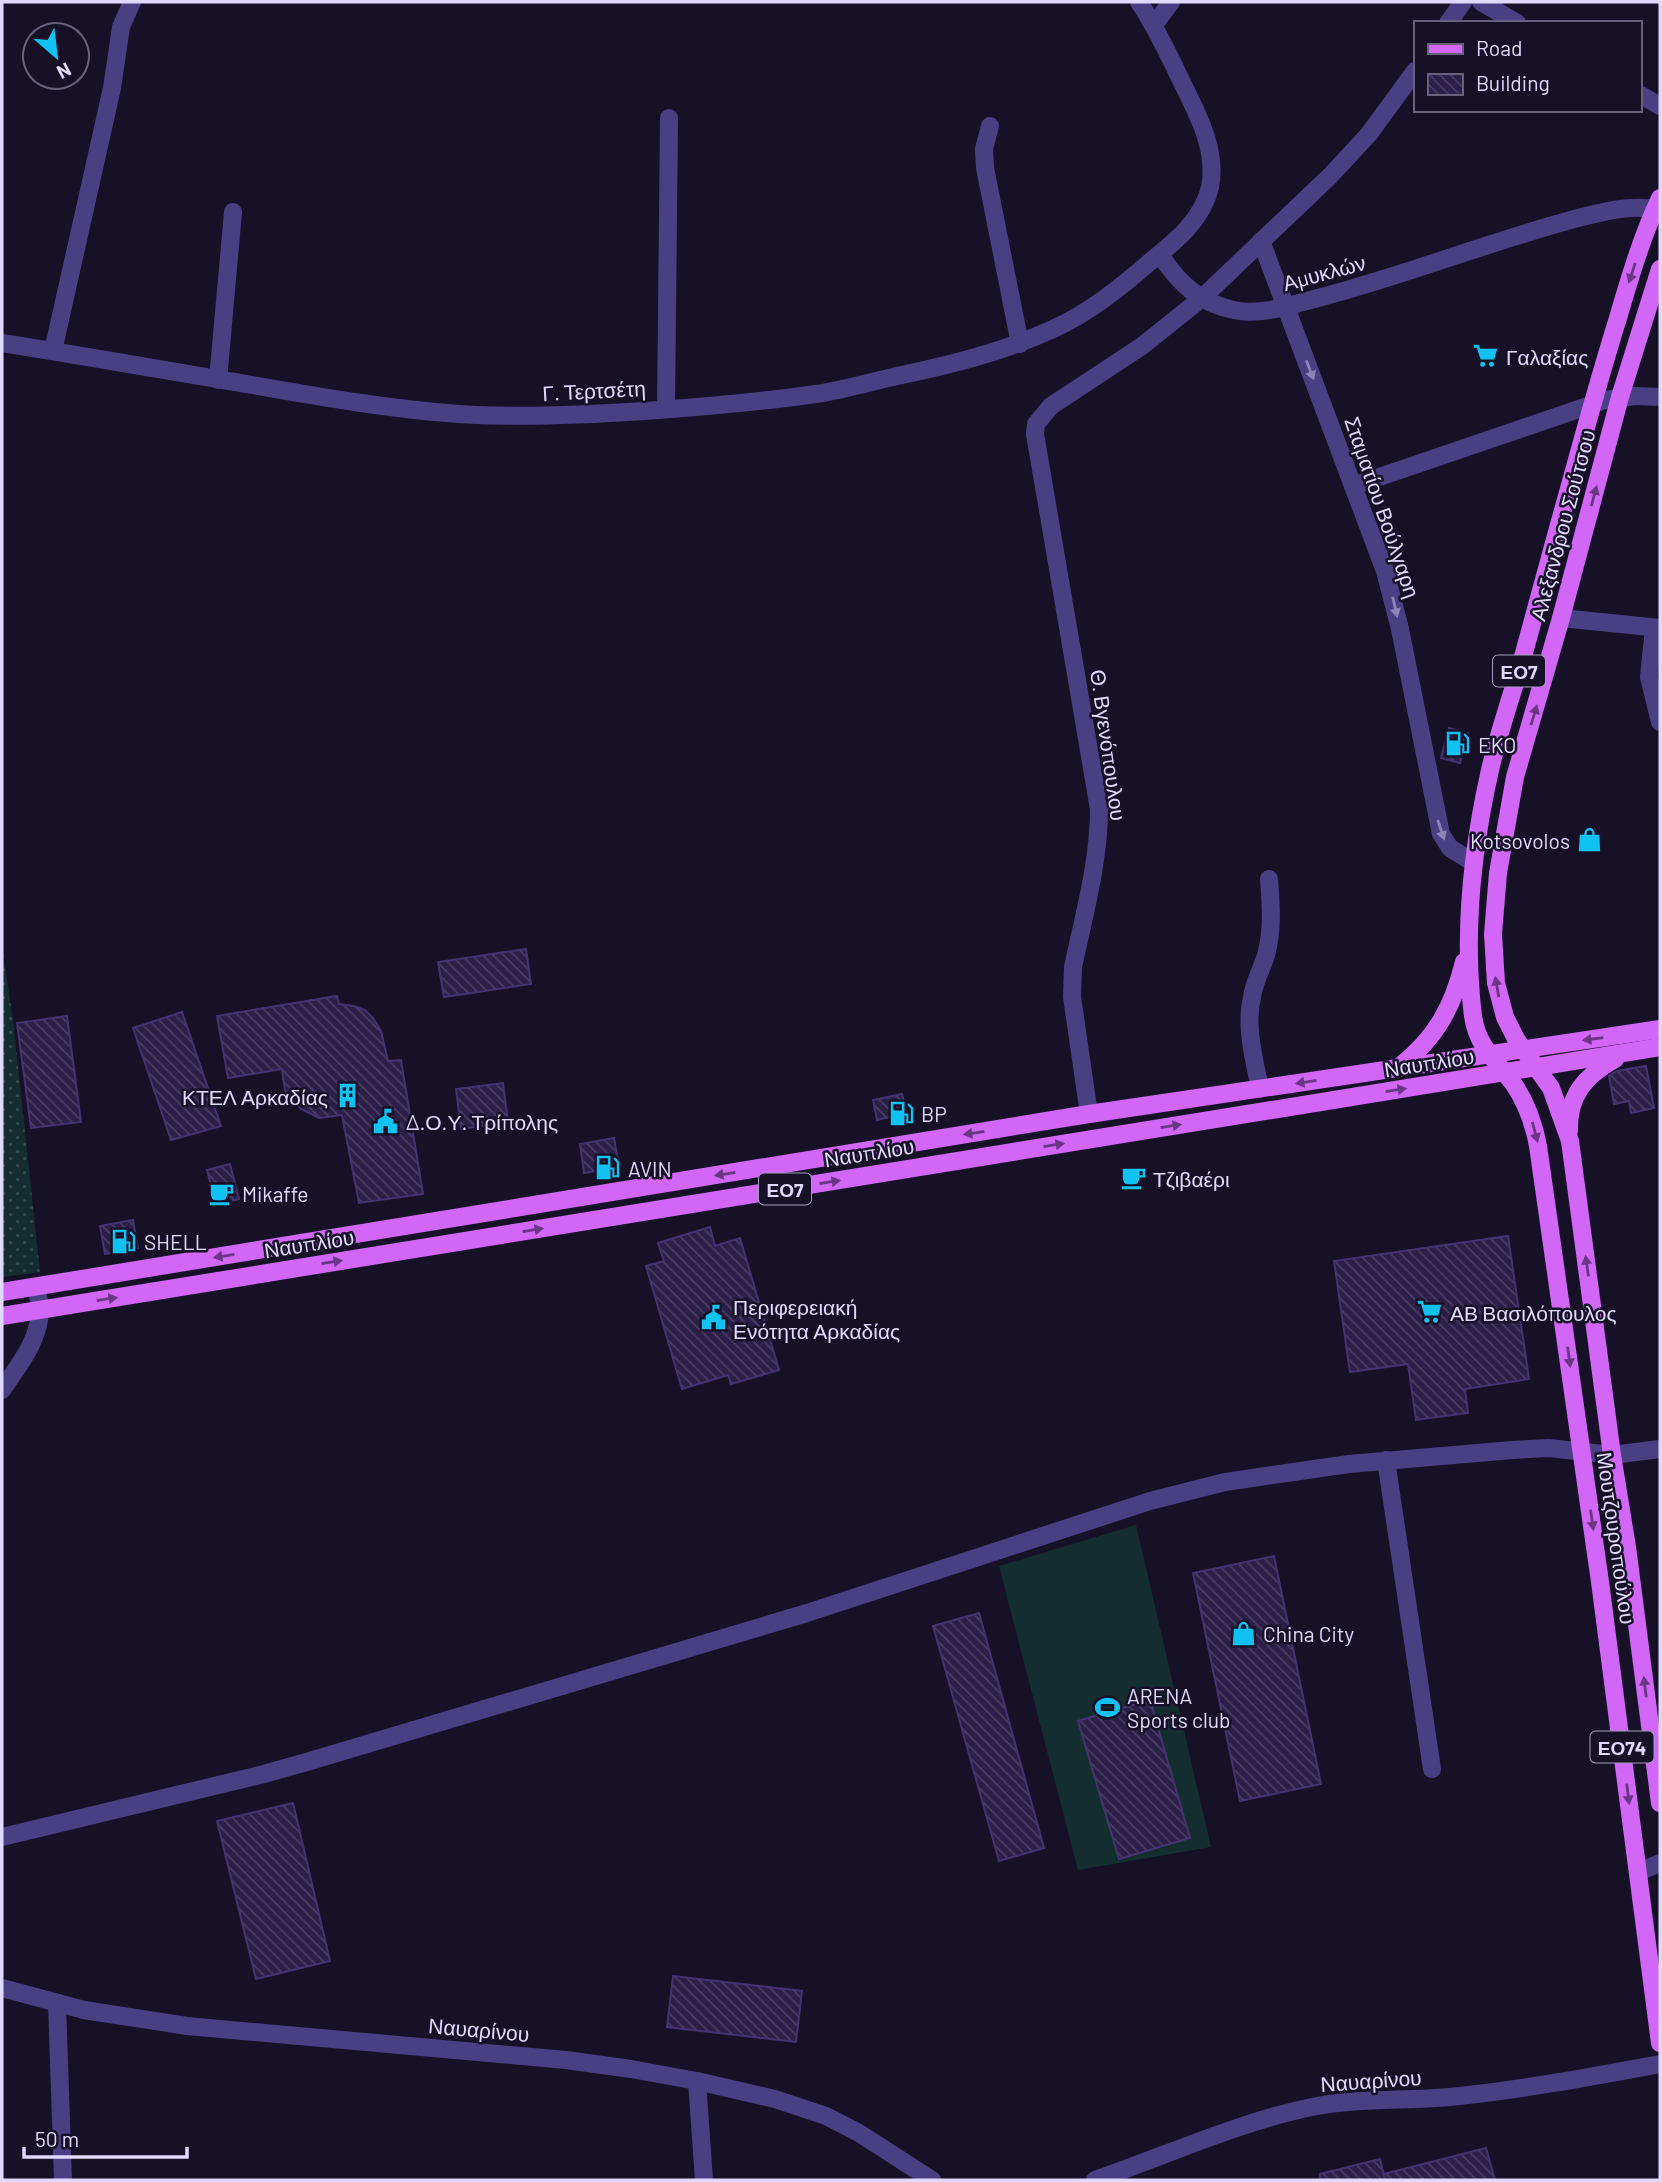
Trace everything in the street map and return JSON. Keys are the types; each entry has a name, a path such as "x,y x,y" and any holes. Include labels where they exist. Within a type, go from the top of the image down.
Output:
{"main road":[{"name":"Αλεξανδρου Σούτσου","path":"1488,1055 1474,1026 1470,986 1470,898 1490,768 1592,404 1634,266 1659,205"},
{"name":"Αλεξανδρου Σούτσου","path":"1537,1067 1505,1017 1496,982 1493,934 1495,896 1515,777 1562,618 1620,397 1660,269"},
{"name":"ΕΟ7","path":"1397,1068 1427,1043 1441,1022 1452,1000 1470,942"},
{"name":"Ναυπλίου","path":"2,1292 1089,1114 1660,1029"},
{"name":"Ναυπλίου","path":"2,1316 1660,1047"},
{"path":"1570,1141 1569,1122 1573,1098 1598,1069 1623,1053"},
{"name":"Μουτζουροπούλου","path":"1488,1055 1504,1072 1524,1101 1536,1134 1582,1453 1660,2043"},
{"name":"Μουτζουροπούλου","path":"1537,1067 1551,1088 1570,1141 1660,1803"}],"street":[{"path":"53,351 112,88 121,27 132,2"},
{"path":"1139,2 1154,25 1195,109 1211,155 1210,186 1199,214 1183,234 1160,255"},
{"path":"1154,25 1171,2"},
{"path":"1449,21 1463,2"},
{"path":"1481,2 1514,21"},
{"path":"1202,298 1330,176 1369,134 1414,72"},
{"path":"1641,95 1660,106"},
{"path":"666,409 669,118"},
{"path":"990,127 984,149 985,168 1020,344"},
{"name":"Αμυκλών","path":"1160,255 1174,276 1202,298 1236,311 1250,312 1367,285 1569,220 1622,208 1659,205"},
{"path":"218,380 233,212"},
{"name":"Σταματίου Βούλγαρη","path":"1261,241 1389,584 1441,834 1450,848 1474,863"},
{"name":"Γ. Τερτσέτη","path":"2,342 387,408 462,414 595,415 819,393 958,363 1020,344 1058,327 1123,285 1160,255"},
{"name":"Θ. Βγενόπουλου","path":"1089,1114 1072,985 1073,967 1096,856 1099,809 1035,435 1036,424 1051,406 1142,346 1202,298"},
{"path":"1620,397 1660,397"},
{"name":"Αλεξανδρου Σούτσου","path":"1592,404 1620,397"},
{"path":"1353,486 1592,404"},
{"path":"1562,618 1657,628 1649,677 1660,722"},
{"path":"1260,1089 1249,1031 1252,997 1272,926 1269,879"},
{"path":"2,1390 29,1349 40,1310 36,1287"},
{"path":"2,1837 264,1774 490,1709 807,1613 1150,1501 1213,1485 1387,1460 1549,1448 1612,1455 1660,1449"},
{"path":"1387,1460 1432,1769"},
{"path":"1638,1872 1660,1863"},
{"name":"Ναυαρίνου","path":"2,1988 84,2010 187,2026 566,2060 697,2081 775,2099 827,2116 871,2140 932,2180"},
{"path":"57,2003 63,2180"},
{"name":"Ναυαρίνου","path":"1095,2180 1236,2128 1295,2110 1343,2102 1494,2092 1660,2064"},
{"path":"697,2081 704,2180"}],"green space":[{"path":"2,945 13,1020 40,1272 2,1277"},
{"name":"ARENA Sports club","path":"1136,1525 1211,1847 1078,1870 999,1566"}],"building":[{"path":"1449,728 1468,733 1460,763 1441,758"},
{"path":"526,949 531,984 444,997 438,962"},
{"name":"ΚΤΕΛ Αρκαδίας","path":"337,996 339,1004 365,1010 373,1018 381,1031 388,1061 401,1060 423,1194 359,1203 342,1115 319,1118 301,1109 285,1091 282,1069 228,1078 217,1016"},
{"path":"182,1012 221,1126 171,1140 133,1028"},
{"path":"67,1016 81,1122 31,1128 17,1023"},
{"path":"1646,1066 1654,1108 1631,1113 1629,1101 1614,1104 1609,1076 1617,1071"},
{"path":"503,1083 508,1122 461,1129 456,1089"},
{"path":"902,1094 907,1113 877,1120 873,1100"},
{"path":"614,1138 619,1167 584,1173 580,1144"},
{"path":"230,1164 239,1199 216,1205 207,1170"},
{"path":"133,1220 138,1248 105,1254 100,1226"},
{"name":"Περιφερειακή Ενότητα Αρκαδίας","path":"710,1227 715,1246 740,1238 779,1370 731,1384 728,1375 682,1389 646,1266 664,1261 658,1243"},
{"name":"ΑΒ Βασιλόπουλος","path":"1508,1236 1529,1379 1465,1389 1468,1413 1416,1420 1408,1364 1350,1372 1334,1261"},
{"path":"1274,1556 1321,1784 1240,1801 1193,1573"},
{"path":"979,1613 1044,1848 999,1861 933,1626"},
{"path":"1150,1700 1190,1838 1119,1859 1078,1721"},
{"path":"293,1803 330,1961 256,1979 217,1821"},
{"path":"673,1976 802,1991 796,2042 667,2027"},
{"path":"1486,2148 1495,2180 1385,2180 1384,2174"},
{"path":"1380,2159 1385,2180 1320,2180 1320,2174"}],"place":[{"name":"Γαλαξίας","path":"1486,356"},
{"name":"EKO","path":"1458,744"},
{"name":"Kotsovolos","path":"1590,840"},
{"name":"ΚΤΕΛ Αρκαδίας","path":"348,1096"},
{"name":"BP","path":"901,1113"},
{"name":"Δ.Ο.Υ. Τρίπολης","path":"386,1121"},
{"name":"AVIN","path":"608,1168"},
{"name":"Τζιβαέρι","path":"1133,1178"},
{"name":"Mikaffe","path":"222,1193"},
{"name":"SHELL","path":"124,1241"},
{"name":"ΑΒ Βασιλόπουλος","path":"1430,1312"},
{"name":"Περιφερειακή Ενότητα Αρκαδίας","path":"713,1318"},
{"name":"China City","path":"1243,1633"},
{"name":"ARENA Sports club","path":"1107,1707"}]}
